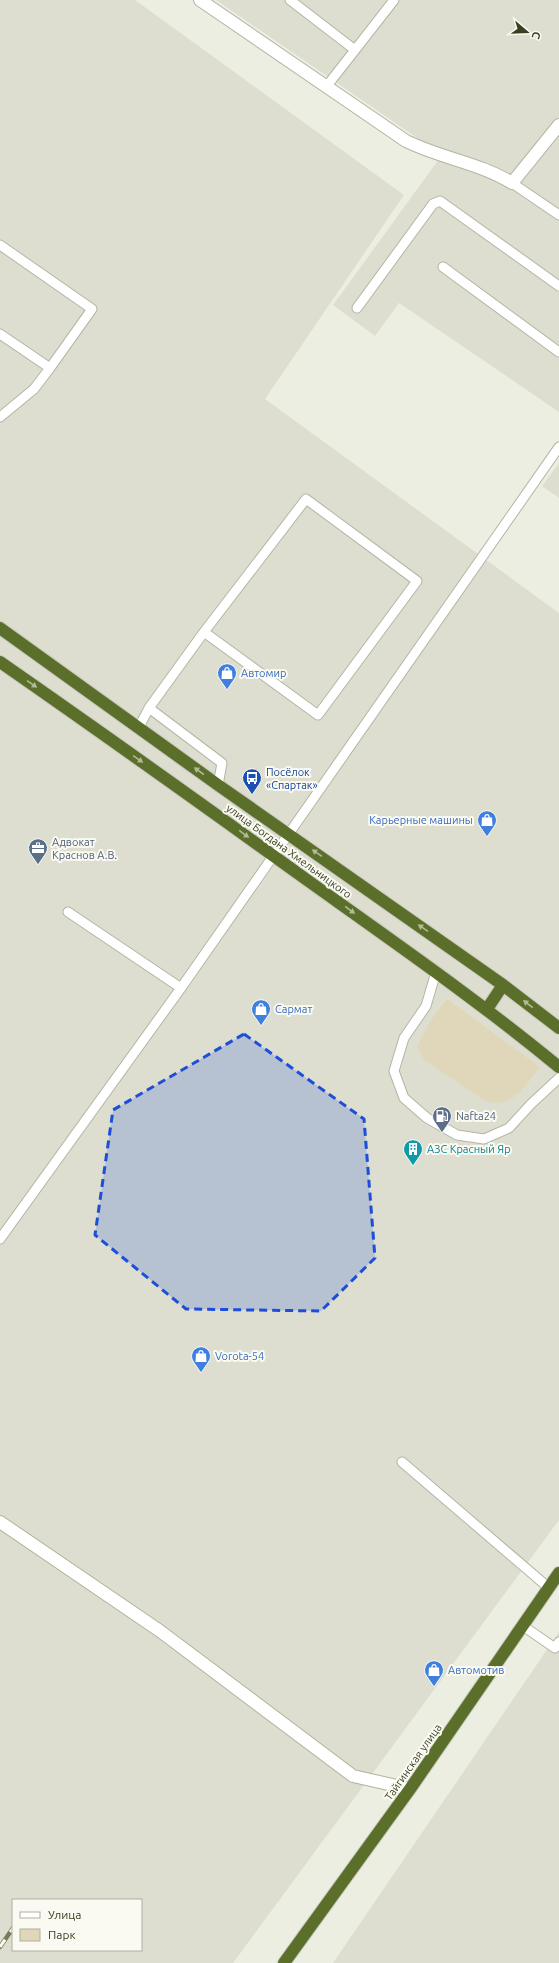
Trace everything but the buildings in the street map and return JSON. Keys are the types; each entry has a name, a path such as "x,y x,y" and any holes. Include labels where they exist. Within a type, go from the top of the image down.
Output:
{"highway":[{"name":"улица Богдана Хмельницкого","path":"0,628 218,785 503,985 559,1028"},
{"name":"улица Богдана Хмельницкого","path":"0,662 436,972 487,1009 559,1067"},
{"path":"487,1009 503,985"},
{"name":"Тайгинская улица","path":"284,1963 410,1789 559,1573"}],"street":[{"path":"200,0 406,141 430,152 491,172 512,183 559,125"},
{"path":"0,1522 160,1631 353,1776 410,1789"}],"lane":[{"path":"290,0 355,50"},
{"path":"326,87 394,0"},
{"path":"512,183 559,215"},
{"path":"357,308 433,204 440,201 446,203 559,286"},
{"path":"0,245 92,309 34,389 0,417"},
{"path":"443,267 559,352"},
{"path":"0,334 50,368"},
{"path":"0,1239 180,988 559,446"},
{"path":"139,727 149,708 204,632 306,499 417,581 318,715 204,632"},
{"path":"149,708 222,763 218,785"},
{"path":"68,912 180,988"},
{"path":"436,972 426,1006 404,1038 394,1071 404,1098 427,1118 457,1135 484,1138 509,1128 559,1078"},
{"path":"402,1462 549,1588"},
{"path":"523,1626 555,1648 559,1642"}],"highlighted area":[{"path":"244,1034 364,1119 375,1258 321,1311 186,1309 95,1235 113,1110"}],"shaded area":[{"path":"0,0 135,0 404,195 265,399 559,613 559,1520 233,1963 0,1963"},
{"path":"216,0 559,0 559,412 399,303 375,336 333,305 442,155"},
{"path":"559,463 559,498 542,486"},
{"path":"559,1632 559,1963 333,1963"}],"green space":[{"path":"447,999 540,1067 523,1089 510,1099 495,1103 485,1101 425,1061 417,1048 430,1022"}],"railway":[{"path":"0,1947 12,1929"}],"place":[{"name":"Автомир","path":"227,690"},
{"name":"Посёлок «Спартак»","path":"252,795"},
{"name":"Карьерные машины","path":"487,837"},
{"name":"Адвокат Краснов А.В.","path":"38,865"},
{"name":"Сармат","path":"261,1026"},
{"name":"Nafta24","path":"442,1133"},
{"name":"АЗС Красный Яр","path":"413,1166"},
{"name":"Vorota-54","path":"201,1373"},
{"name":"Автомотив","path":"434,1687"}]}
